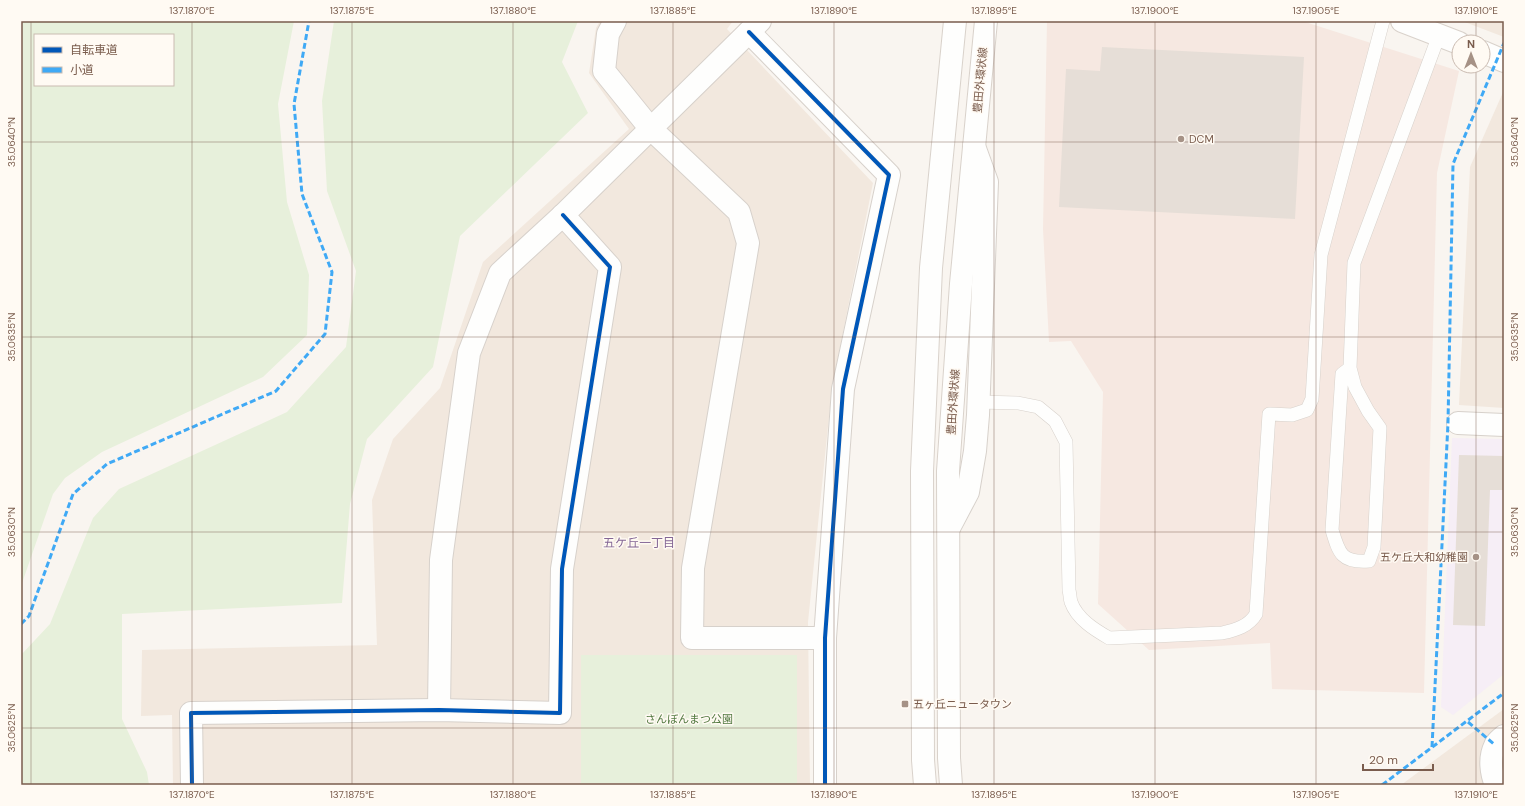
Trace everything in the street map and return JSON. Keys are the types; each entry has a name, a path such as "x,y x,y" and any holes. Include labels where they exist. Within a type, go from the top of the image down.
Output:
{"street":[{"path":"615,21 608,34 604,71 650,128 738,212 748,243 693,568 692,638 825,638"},
{"path":"925,785 923,752 922,463 931,268 954,21"},
{"name":"豊田外環状線","path":"951,785 949,750 948,471 959,315 986,21"},
{"path":"1402,21 1449,39"},
{"path":"439,710 440,560 469,353 500,273 563,215 755,26 889,175 843,388 825,638 825,785"},
{"path":"1491,55 1504,61"},
{"path":"948,528 968,492 975,451 987,182 974,146"},
{"path":"192,785 191,714 439,710 560,713 562,569 610,267 563,215"},
{"path":"1458,423 1504,425"},
{"path":"1496,785 1492,777 1491,761 1495,745 1504,736"}],"lane":[{"path":"978,402 1018,403 1038,407 1055,421 1066,442 1069,590 1072,603 1079,615 1094,629 1109,638 1222,633 1238,630 1253,620 1256,614 1269,414 1292,415 1307,410 1312,400 1321,255 1383,21"},
{"path":"1350,368 1342,374 1332,530 1337,548 1343,556 1356,562 1369,561 1374,548 1380,428 1368,411 1355,387 1350,368 1354,263 1449,39"}],"shaded area":[{"path":"600,21 733,21 727,29 873,183 832,387 808,622 810,785 173,785 172,715 141,716 142,650 377,645 372,500 393,439 440,388 483,262 629,129 589,73 596,28"},
{"path":"1047,21 1302,21 1451,68 1451,74 1458,74 1437,173 1424,693 1272,689 1270,643 1149,650 1098,604 1103,392 1071,341 1049,342 1043,229"},
{"path":"1462,21 1504,21 1504,37"},
{"path":"1504,90 1504,408 1459,405 1470,167"},
{"name":"五ケ丘大和幼稚園","path":"1452,438 1504,439 1504,674 1453,715 1441,707"},
{"path":"1504,709 1504,785 1401,785"}],"green space":[{"path":"21,21 294,21 278,104 287,202 309,275 307,335 263,377 102,452 65,478 53,494 21,586"},
{"path":"334,21 578,21 562,62 588,113 460,236 433,367 367,439 350,504 342,603 122,614 122,719 147,772 149,785 21,785 21,655 50,624 93,518 119,489 287,412 346,347 356,271 327,191 322,101"},
{"name":"さんぼんまつ公園","path":"581,655 797,655 797,783 581,783"}],"building":[{"name":"DCM","path":"1102,47 1304,57 1295,219 1059,207 1066,69 1100,71"},
{"path":"1459,455 1504,456 1504,490 1490,490 1485,626 1453,625"}],"marked path":[{"path":"21,624 29,616 73,494 107,464 276,391 325,334 332,272 302,194 294,104 309,21"},
{"path":"1432,747 1448,423 1453,164 1504,43"},
{"path":"1382,785 1504,693"},
{"path":"1468,722 1495,745"}],"cycle path":[{"path":"749,32 889,175 843,389 825,638 825,785"},
{"path":"192,785 191,713 439,710 560,713 562,569 610,267 563,215"}],"place":[{"name":"DCM","path":"1181,139"},
{"name":"五ケ丘大和幼稚園","path":"1476,557"},
{"name":"五ヶ丘ニュータウン","path":"905,704"}],"district":[{"name":"五ケ丘一丁目","path":"639,543"}]}
